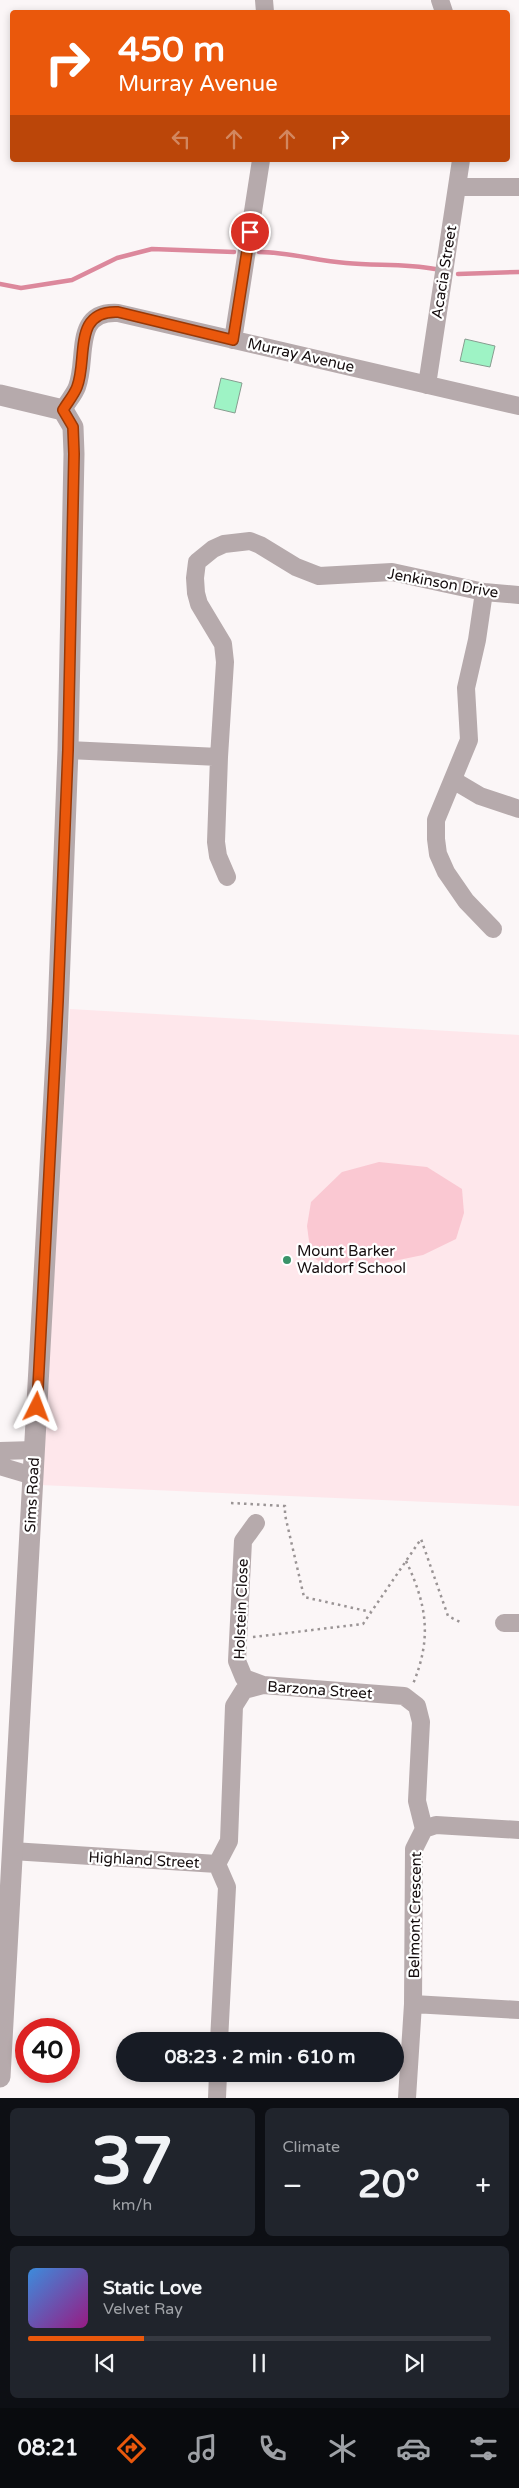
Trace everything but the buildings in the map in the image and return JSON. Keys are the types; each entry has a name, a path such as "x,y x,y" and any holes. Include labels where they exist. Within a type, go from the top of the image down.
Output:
{"street":[{"path":"233,340 261,162"},
{"name":"Acacia Street","path":"427,385 461,162"},
{"path":"457,187 519,187"},
{"name":"Murray Avenue","path":"63,410 77,386 86,330 93,319 105,312 118,312 519,406"},
{"path":"0,395 63,410"},
{"name":"Sims Road","path":"0,2077 57,1029 68,750 74,454 73,427 63,410"},
{"name":"Jenkinson Drive","path":"227,877 218,856 216,842 225,662 223,644 200,604 196,593 194,578 197,562 213,549 224,544 250,541 296,567 319,576 392,572 484,592 519,595"},
{"path":"484,592 477,640 466,688 469,740 436,820 438,854 446,872 466,900 493,929"},
{"path":"68,750 219,757"},
{"path":"453,780 480,796 519,809"},
{"path":"0,1451 34,1450"},
{"path":"0,1466 33,1476"},
{"name":"Holstein Close","path":"256,1523 243,1541 237,1661 244,1678 263,1685"},
{"name":"Barzona Street","path":"217,1864 228,1841 234,1706 244,1690 263,1685 404,1696 417,1706 421,1722 417,1802 424,1829"},
{"name":"Belmont Crescent","path":"407,2098 413,2004 414,1849 424,1829 436,1825 519,1830"},
{"name":"Highland Street","path":"12,1851 217,1864 227,1887 220,2032"},
{"path":"413,2004 519,2010"},
{"path":"217,2098 218,2082"}],"path":[{"path":"231,1503 285,1506 285,1515 304,1596 371,1612"},
{"path":"250,1637 363,1624 421,1539 448,1616 460,1622"},
{"path":"406,1561 424,1605 426,1634 420,1666 412,1686"}],"shaded area":[{"name":"Mount Barker Waldorf School","path":"70,1009 519,1035 519,1506 40,1485"},
{"path":"379,1162 427,1167 462,1189 464,1213 456,1239 423,1255 374,1265 332,1270 311,1256 307,1226 311,1202 342,1172"}],"waterway":[{"path":"0,284 21,288 72,280 117,258 152,249 234,252"},
{"path":"259,252 281,253 346,263 413,266 435,269"},
{"path":"458,274 519,272"}],"place":[{"name":"Mount Barker Waldorf School","path":"287,1260"}],"route":[{"path":"37,1407 56,1039 68,750 74,454 73,427 63,410 77,386 86,330 93,319 105,312 118,312 233,340 250,232"}]}
